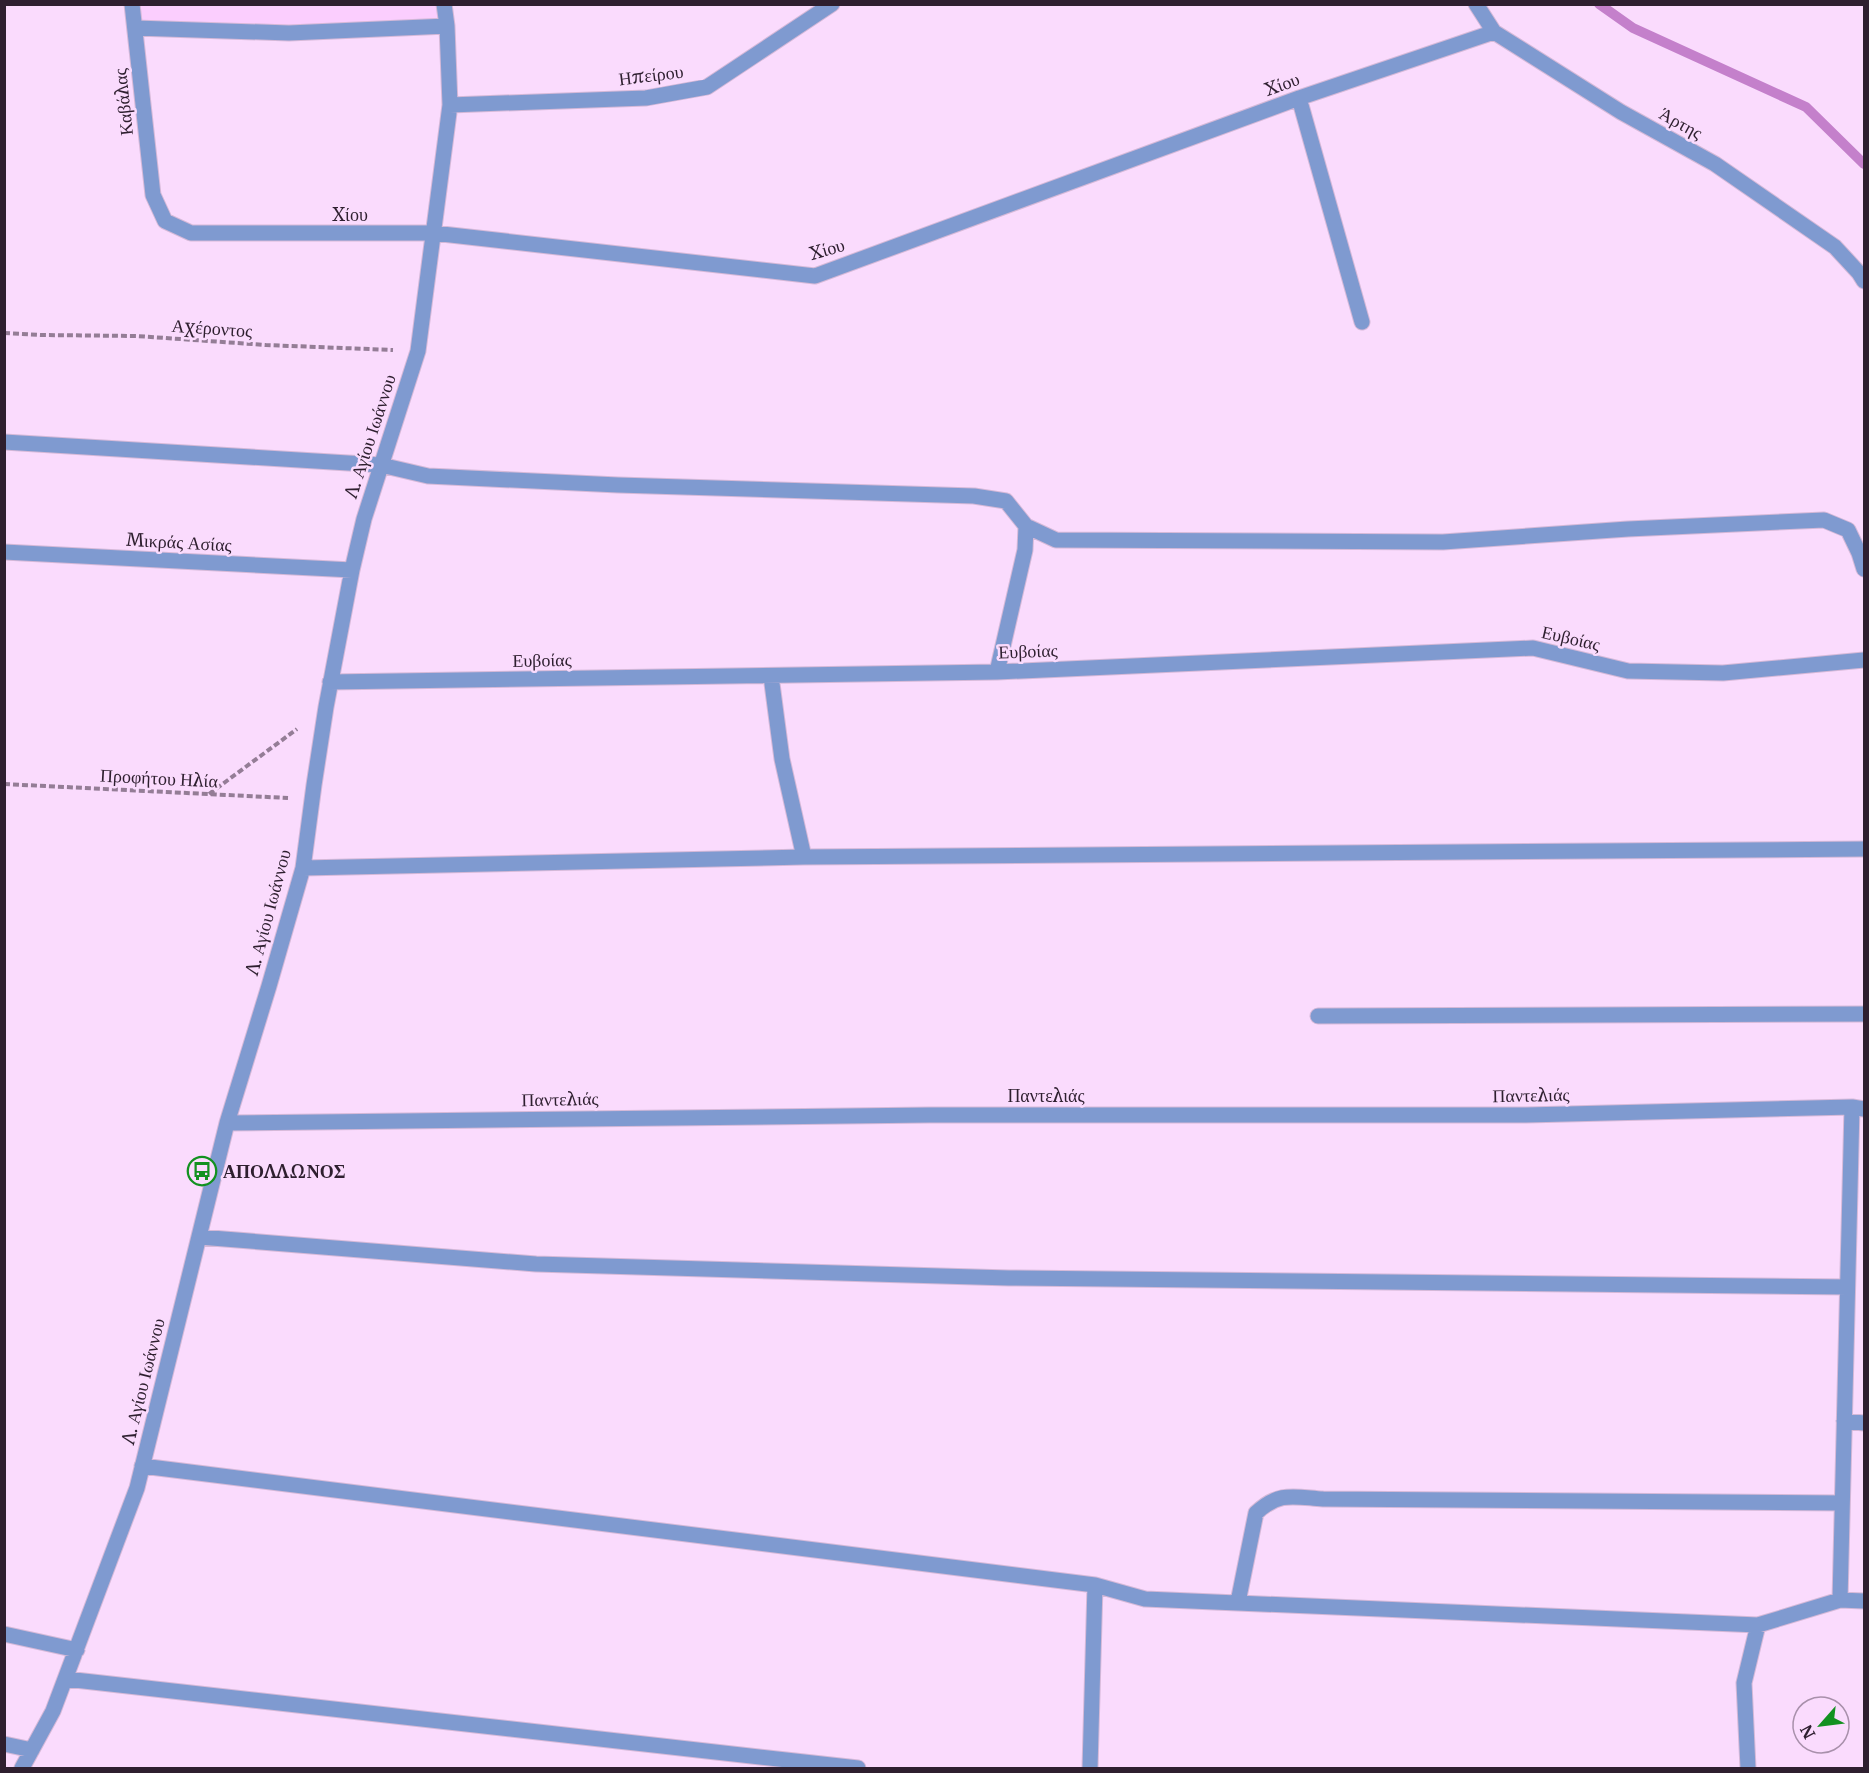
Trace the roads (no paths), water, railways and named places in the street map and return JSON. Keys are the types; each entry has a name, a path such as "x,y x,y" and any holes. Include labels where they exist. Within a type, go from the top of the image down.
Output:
{"street":[{"name":"Καβάλας","path":"132,4 153,195"},
{"name":"Λ. Αγίου Ιωάννου","path":"22,1768 53,1711 137,1488 227,1123 303,868 330,682 352,570 364,519 418,351 450,105 444,4"},
{"name":"Ηπείρου","path":"450,105 646,98 707,87 832,4"},
{"name":"Άρτης","path":"1476,4 1494,32 1621,112 1715,164 1835,247 1864,281"},
{"path":"135,28 289,33 447,26"},
{"name":"Χίου","path":"153,195 165,221 191,233 433,233 815,276 1299,98 1494,32"},
{"path":"1299,98 1362,322"},
{"path":"4,442 381,465 428,476 630,486 974,496 1006,501 1026,526 1056,540 1443,542 1628,529 1824,520 1848,530 1864,569"},
{"path":"997,672 1025,550 1026,526"},
{"name":"Μικράς Ασίας","path":"4,552 352,570"},
{"name":"Ευβοίας","path":"330,682 997,672 1533,648 1628,671 1723,673 1864,660"},
{"path":"771,676 782,759 804,856"},
{"path":"303,868 804,856 1864,849"},
{"path":"1318,1016 1864,1014"},
{"path":"1840,1600 1847,1287 1858,1108"},
{"name":"Παντελιάς","path":"227,1123 917,1115 1526,1115 1858,1108"},
{"path":"199,1237 548,1265 1009,1278 1847,1287"},
{"path":"1844,1421 1864,1423"},
{"path":"142,1466 1095,1585 1145,1599 1758,1625 1840,1600 1864,1601"},
{"path":"1238,1602 1256,1513 1266,1504 1284,1496 1404,1500 1842,1503"},
{"path":"1090,1768 1095,1585"},
{"path":"1748,1768 1744,1683 1758,1625"},
{"path":"4,1634 76,1650"},
{"path":"66,1679 858,1768"},
{"path":"4,1744 32,1750"}],"waterway":[{"path":"1599,4 1633,28 1806,107 1864,164"}],"place":[{"name":"ΑΠΟΛΛΩΝΟΣ","path":"202,1171"}]}
